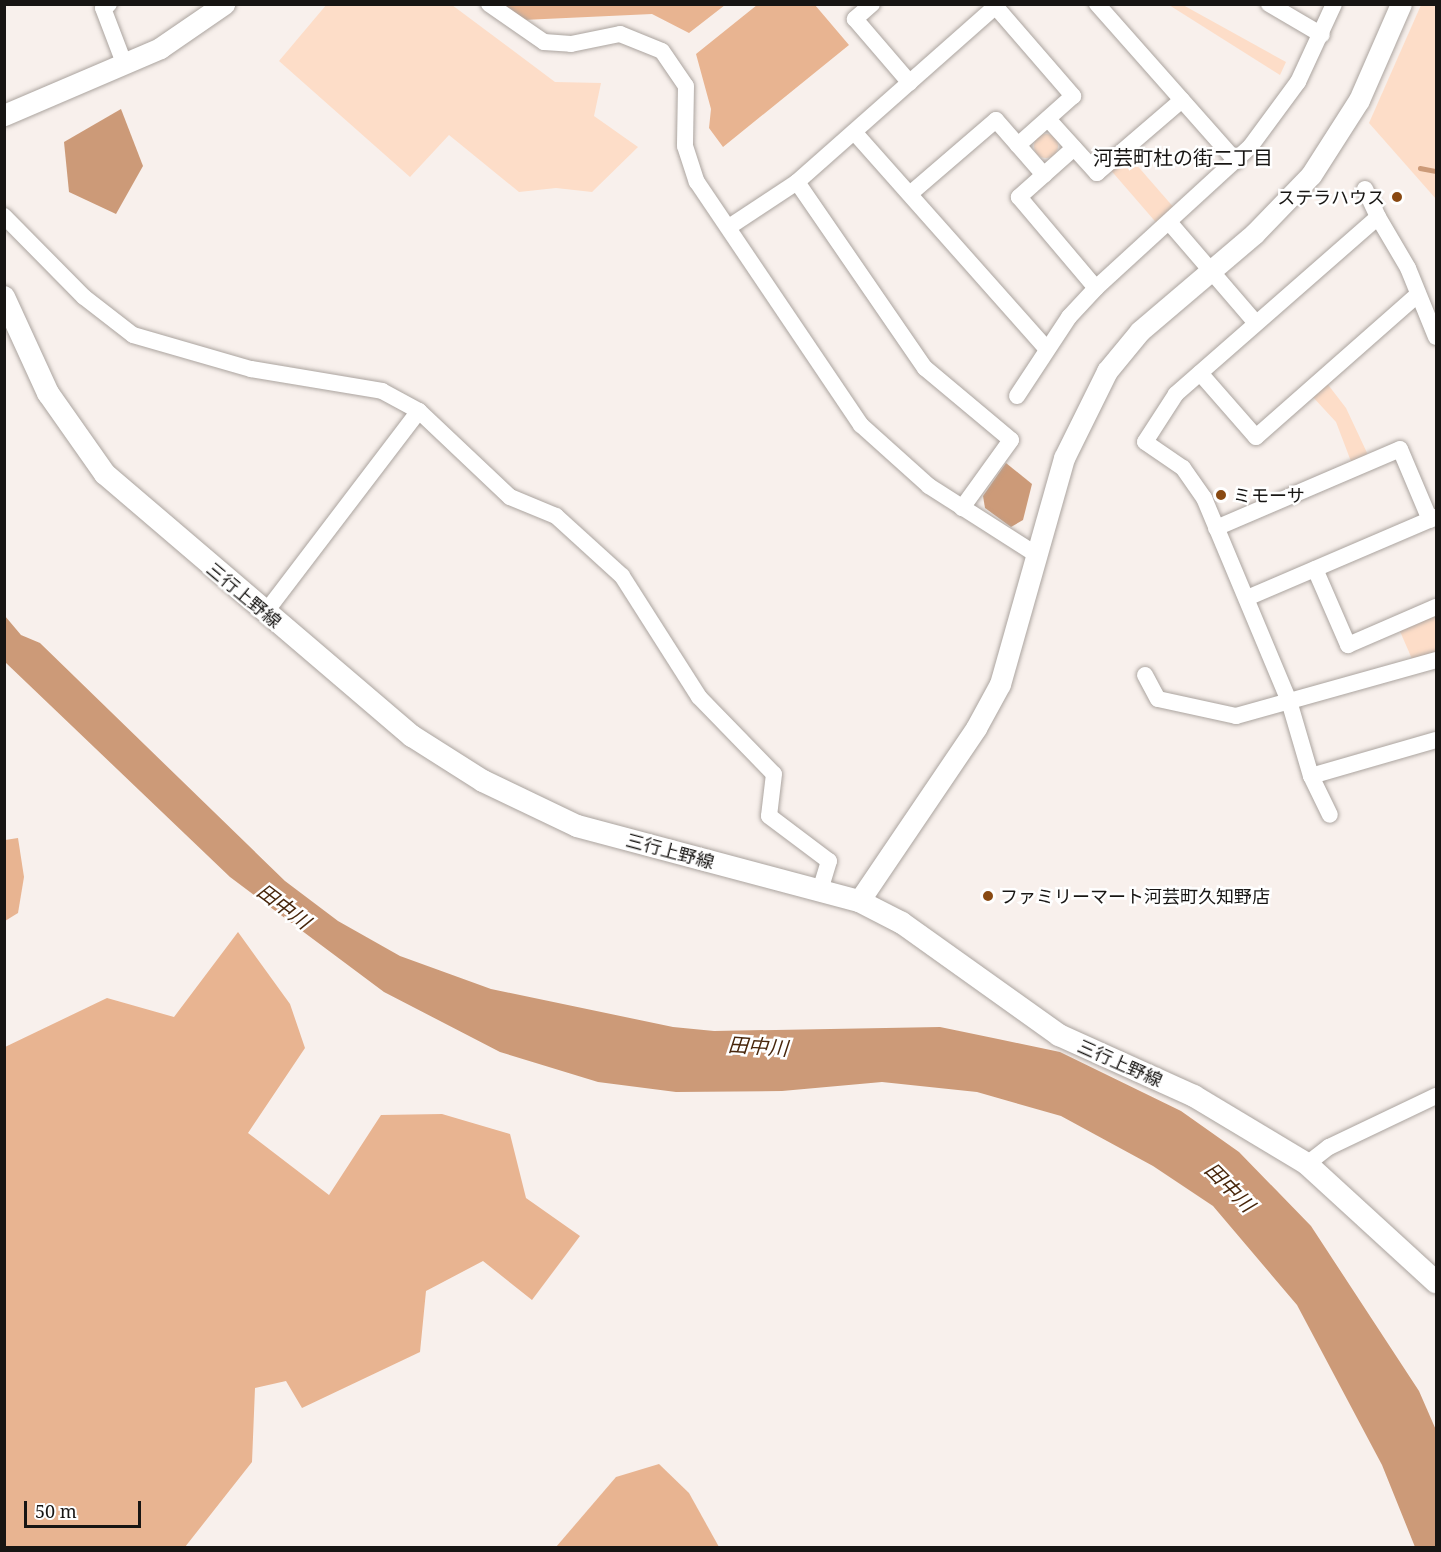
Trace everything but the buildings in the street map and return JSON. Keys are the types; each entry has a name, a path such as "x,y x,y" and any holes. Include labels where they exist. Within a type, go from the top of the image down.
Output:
{"main road":[{"name":"三行上野線","path":"4,297 48,393 105,474 265,613 412,735 533,808 577,825 859,901 947,952 1059,1035 1194,1096 1307,1164 1437,1282"}],"street":[{"path":"109,4 103,8 124,63"},
{"path":"4,115 175,39 224,4"},
{"path":"489,4 544,42 571,44 620,34 662,51 675,64 688,94 687,162 861,425 911,472 962,508 1037,555"},
{"path":"872,4 855,19 910,83"},
{"path":"1097,4 1236,160"},
{"path":"1269,4 1322,35"},
{"path":"1017,396 1047,349 1096,288 1236,160 1287,101 1322,35 1334,4"},
{"path":"859,901 976,728 1000,684 1064,458 1107,371 1140,332 1210,272 1311,175 1359,100 1401,4"},
{"path":"729,228 797,182 997,6 1073,96 1018,146"},
{"path":"1048,119 1097,173 1182,100"},
{"path":"911,193 996,120 1044,175"},
{"path":"855,133 911,193 1047,349"},
{"path":"1074,148 1019,197 1096,288"},
{"path":"797,182 926,368 1011,440 962,508"},
{"path":"1365,189 1437,337"},
{"path":"4,216 84,297 133,335 251,369 382,391 419,411 510,497 556,516 622,576 699,697 774,774 769,816 829,861 820,891"},
{"path":"1330,815 1311,776 1289,701 1196,483 1145,442 1154,420 1200,373 1378,217"},
{"path":"1169,222 1256,323"},
{"path":"1200,373 1257,437 1418,294"},
{"path":"265,613 419,411"},
{"path":"1216,528 1400,449 1433,519 1247,598"},
{"path":"1315,569 1348,645 1437,607"},
{"path":"1144,675 1158,699 1236,716 1437,660"},
{"path":"1311,776 1437,740"},
{"path":"1307,1164 1329,1147 1437,1096"}],"shaded area":[{"path":"327,4 452,5 555,82 601,83 594,116 638,147 592,192 556,188 519,192 449,135 410,177 279,61"},
{"path":"502,5 725,5 689,33 652,14 523,20"},
{"path":"757,5 815,5 849,45 723,147 709,128 711,109 696,54"},
{"path":"1169,5 1183,5 1286,62 1280,75"},
{"path":"1421,5 1436,5 1436,199 1369,123"},
{"path":"1046,134 1051,135 1057,141 1057,151 1051,157 1046,158 1041,157 1035,151 1034,146 1035,141 1041,135"},
{"path":"1128,155 1173,207 1156,222 1111,170"},
{"path":"1326,382 1346,408 1369,457 1352,464 1336,422 1312,396"},
{"path":"1436,613 1436,653 1412,659 1399,629"},
{"path":"18,838 24,877 18,913 5,921 5,840"},
{"path":"238,932 290,1004 305,1048 248,1133 329,1195 381,1115 442,1114 510,1134 526,1198 580,1236 532,1300 483,1261 426,1291 420,1352 302,1408 286,1381 255,1388 252,1462 185,1547 5,1547 5,1047 107,998 174,1017"},
{"path":"659,1464 689,1493 719,1547 556,1547 616,1477"}],"water":[{"path":"121,109 143,166 116,214 69,192 64,142"},
{"path":"1006,463 1032,484 1023,520 1011,527 985,508 983,496"},
{"name":"田中川","path":"5,616 21,635 40,643 285,881 338,921 400,956 491,989 673,1027 714,1031 940,1027 1060,1052 1181,1111 1239,1152 1311,1226 1419,1391 1436,1430 1436,1547 1415,1547 1382,1465 1297,1305 1213,1206 1153,1166 1061,1116 977,1092 882,1082 782,1091 676,1092 598,1082 500,1052 384,992 230,877 5,662"}],"waterway":[{"path":"1420,168 1436,171"}],"place":[{"name":"ステラハウス","path":"1397,197"},
{"name":"ミモーサ","path":"1221,495"},
{"name":"ファミリーマート河芸町久知野店","path":"988,896"}],"district":[{"name":"河芸町杜の街二丁目","path":"1183,157"}]}
